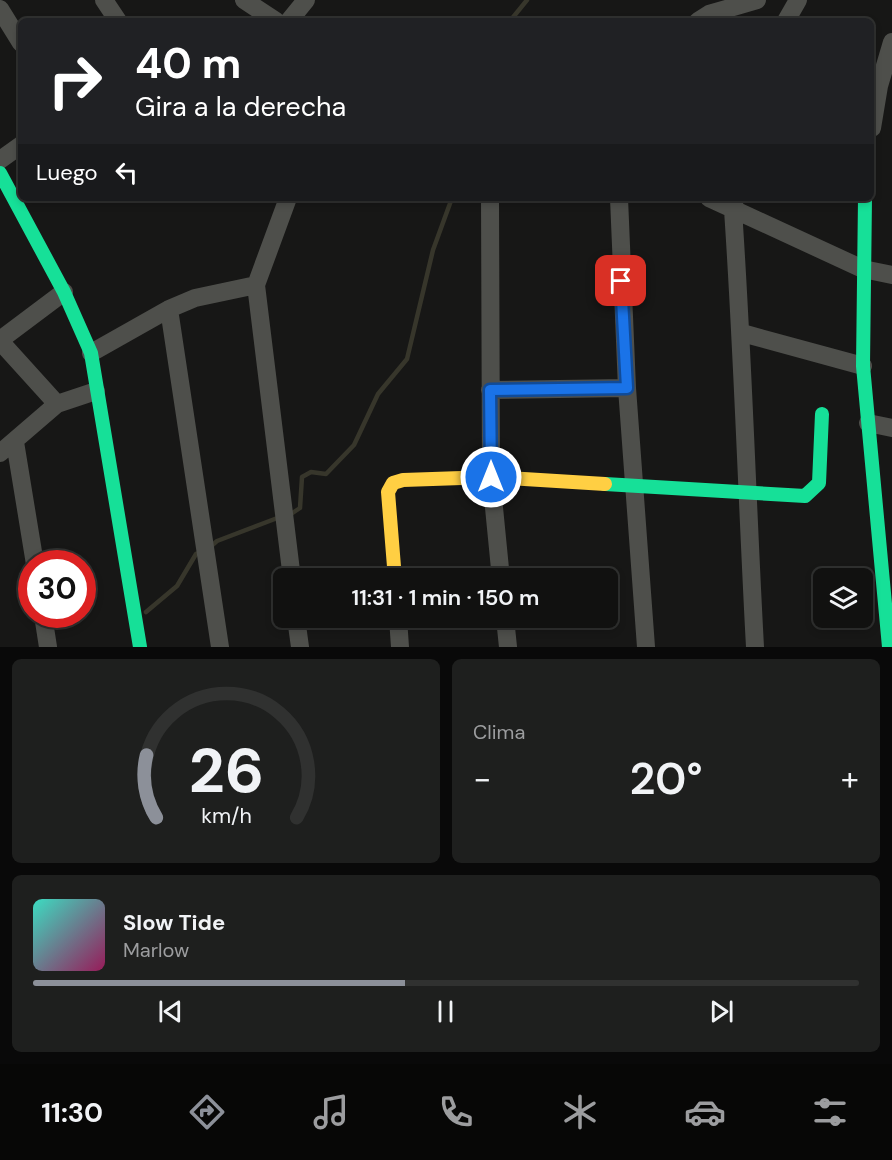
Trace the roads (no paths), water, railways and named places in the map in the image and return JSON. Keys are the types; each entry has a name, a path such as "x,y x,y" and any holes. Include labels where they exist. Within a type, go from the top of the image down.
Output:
{"street":[{"path":"104,0 116,18"},
{"path":"244,0 271,18"},
{"path":"291,18 306,0"},
{"path":"703,18 709,14 757,0"},
{"path":"788,18 798,0"},
{"path":"0,9 18,38"},
{"path":"874,116 879,86 892,42"},
{"path":"0,160 18,147"},
{"path":"0,173 64,292 91,353 140,647"},
{"path":"287,201 256,285 291,568"},
{"path":"490,201 491,477 500,568"},
{"path":"619,201 627,388 646,647"},
{"path":"865,201 862,269 863,366 890,614 890,647"},
{"path":"734,204 862,269 892,275"},
{"path":"734,204 742,333 746,494 755,647"},
{"path":"91,353 169,309 195,298 256,285"},
{"path":"57,404 0,341 64,292"},
{"path":"169,309 220,647"},
{"path":"742,333 863,366"},
{"path":"490,390 627,388"},
{"path":"0,453 57,404 96,391"},
{"path":"394,568 388,492 393,483 403,480 491,477 805,496 819,483 822,414"},
{"path":"868,423 892,428"},
{"path":"15,442 32,550"},
{"path":"45,628 48,647"},
{"path":"297,628 300,647"},
{"path":"399,628 400,647"},
{"path":"506,628 507,647"}],"waterway":[{"path":"512,18 527,0"},
{"path":"288,516 300,508 302,477 311,472 326,474 354,445 378,394 407,359 433,250 451,201"},
{"path":"209,548 217,541 280,517"},
{"path":"146,612 177,586 196,554 202,552"}]}
